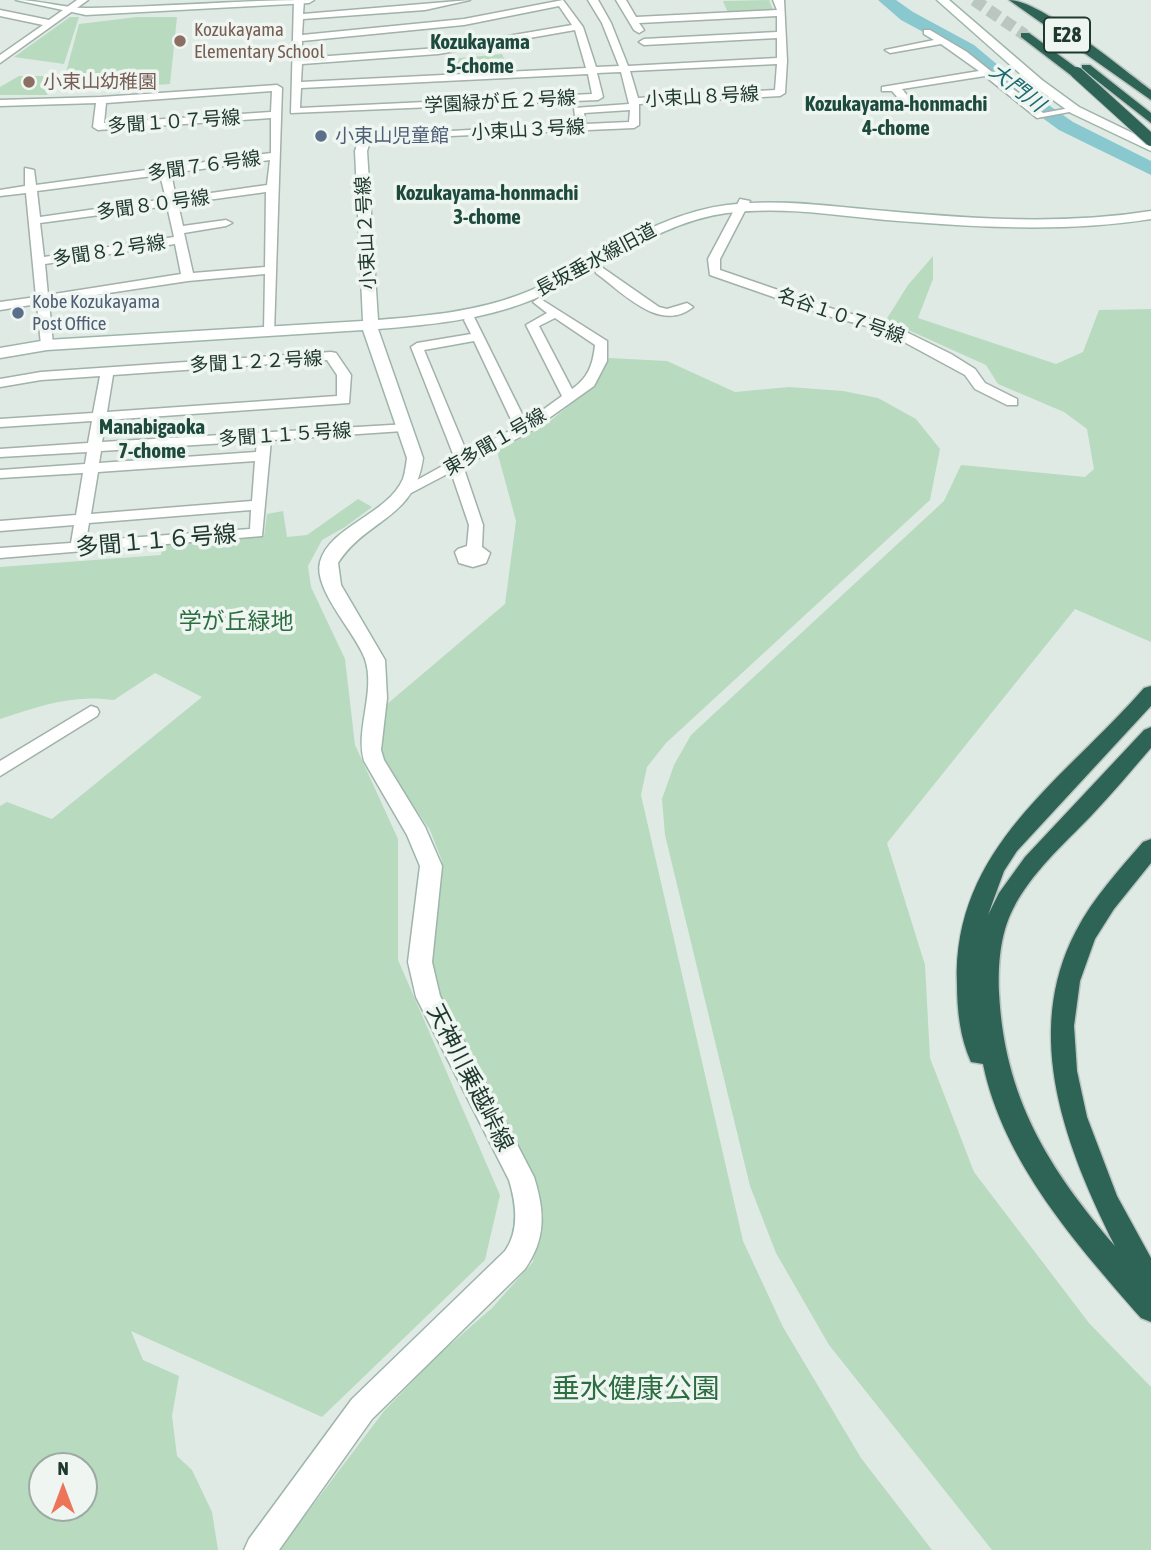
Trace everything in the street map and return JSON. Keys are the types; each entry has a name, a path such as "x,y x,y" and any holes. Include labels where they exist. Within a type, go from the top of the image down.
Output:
{"highway":[{"name":"E28","path":"1014,0 1119,71 1151,96"},
{"name":"E28","path":"1031,0 1151,82"},
{"path":"1039,33 1151,119"},
{"path":"1025,35 1077,73 1151,137"},
{"path":"1151,693 1009,845 992,872 980,901 972,934 969,972 977,1045 989,1083 1031,1163 1072,1217 1151,1308"},
{"path":"1072,1217 1035,1161 1013,1116 990,1033 986,996 988,960 994,929 1006,901 1024,874 1151,735"},
{"path":"1151,848 1102,908 1084,938 1068,983 1063,1007 1063,1042 1068,1082 1088,1159 1107,1203 1151,1284"}],"street":[{"path":"21,0 68,10 120,12 309,0"},
{"path":"0,60 83,0"},
{"path":"299,0 296,85 624,69 660,83 782,61 781,2 778,0"},
{"path":"299,17 425,7 465,0"},
{"path":"593,0 607,19 635,104"},
{"path":"621,0 635,20 660,83"},
{"path":"942,0 1038,83 1075,110 1151,147"},
{"path":"955,0 1051,82 1082,104 1151,137"},
{"path":"298,37 435,28 518,14 560,1"},
{"name":"学園緑が丘２号線","path":"296,85 296,111 598,97 578,27 570,10 560,1"},
{"path":"425,7 435,28 445,104"},
{"path":"0,13 49,23"},
{"path":"635,20 674,13 780,13"},
{"path":"297,61 438,51 578,27"},
{"path":"927,32 964,54 1041,116 1075,110"},
{"path":"644,42 781,35"},
{"path":"890,50 944,41"},
{"path":"0,42 21,45"},
{"name":"小束山８号線","path":"582,127 578,110 635,104 660,83 780,93 782,61"},
{"path":"909,104 890,89 986,74"},
{"path":"1,102 101,100 277,88 276,156"},
{"name":"多聞１０７号線","path":"101,100 98,127 276,115"},
{"name":"小束山３号線","path":"364,142 380,138 450,133 634,125 638,118 635,104"},
{"name":"小束山２号線","path":"364,142 361,151 371,321"},
{"name":"多聞７６号線","path":"0,193 276,156 272,188 271,327"},
{"path":"29,170 47,342"},
{"path":"165,172 188,277"},
{"name":"多聞８０号線","path":"33,222 272,188"},
{"name":"長坂垂水線旧道","path":"0,347 459,315 497,307 549,287 633,238 664,224 693,214 743,204 794,202 1019,219 1088,217 1151,208"},
{"name":"長坂垂水線旧道","path":"743,204 1026,225 1084,224 1151,215"},
{"name":"名谷１０７号線","path":"743,204 714,259 714,272 831,313 886,327 946,357 970,372 980,386 1012,402"},
{"name":"多聞８２号線","path":"37,262 179,235 226,223"},
{"path":"0,306 188,277 270,270"},
{"path":"600,270 655,310 668,313 687,307"},
{"name":"東多聞１号線","path":"405,491 523,430 589,383 600,361 602,344 539,302"},
{"path":"556,313 532,325 569,397"},
{"path":"470,320 523,430"},
{"name":"天神川乗越峠線","path":"260,1550 362,1409 514,1260 524,1247 529,1232 529,1213 521,1177 428,997 420,962 431,866 417,833 374,761 371,750 377,698 375,660 332,585 328,570 336,550 396,503 412,478 415,458 371,334 371,321"},
{"path":"474,549 476,526 459,463 417,347 478,337"},
{"name":"長坂垂水線旧道","path":"0,353 47,342"},
{"name":"多聞１２２号線","path":"0,383 41,376 331,356 344,375 344,400 0,423"},
{"path":"78,547 107,371"},
{"name":"多聞１１５号線","path":"0,453 403,427"},
{"name":"多聞１１６号線","path":"0,554 257,533 264,437"},
{"path":"0,474 262,456"},
{"path":"0,526 259,505"},
{"path":"0,769 91,712"}],"green space":[{"path":"769,0 773,10 770,11 728,13 723,1"},
{"path":"70,17 79,17 64,64 14,57"},
{"path":"137,17 177,17 170,84 61,91 79,24"},
{"path":"502,54 509,71 453,74 450,59"},
{"path":"19,76 54,76 47,95 0,95 0,87"},
{"path":"933,256 933,279 918,318 1056,364 1083,352 1099,310 1151,309 1151,642 1075,609 887,843 925,965 930,1058 974,1172 1089,1323 1151,1387 1151,1550 992,1550 829,1345 776,1253 750,1186 665,835 662,799 674,765 691,735 944,501 961,465 1085,477 1094,469 1087,429 1064,412 998,384 986,365 886,320 908,285"},
{"name":"垂水健康公園","path":"609,358 667,361 735,392 789,387 843,391 878,398 916,419 940,449 930,500 666,743 647,767 641,795 743,1241 783,1327 861,1458 932,1550 279,1550 384,1411 436,1357 492,1308 533,1262 543,1216 535,1178 442,1004 433,963 442,861 430,830 384,763 377,741 386,705 505,604 516,521 497,451 544,426 593,386"},
{"name":"学が丘緑地","path":"358,499 372,507 322,540 308,566 311,587 345,659 355,745 398,839 398,960 500,1195 485,1260 322,1417 131,1331 143,1360 179,1376 172,1416 177,1456 192,1470 212,1512 218,1550 0,1550 0,806 7,802 52,819 202,697 155,673 114,700 70,700 0,719 0,567 161,555 162,545 264,536 267,514 283,511 287,537 307,535"}],"waterway":[{"name":"大門川","path":"886,0 907,16 968,49 1024,96 1066,126 1151,169"}],"tunnel":[{"path":"974,0 1025,35"}],"place":[{"name":"Kozukayama Elementary School","path":"180,41"},
{"name":"小束山幼稚園","path":"29,82"},
{"name":"小束山児童館","path":"321,136"},
{"name":"Kobe Kozukayama Post Office","path":"18,313"}],"district":[{"name":"Kozukayama 5-chome","path":"480,54"},
{"name":"Kozukayama-honmachi 4-chome","path":"896,116"},
{"name":"Kozukayama-honmachi 3-chome","path":"487,205"},
{"name":"Manabigaoka 7-chome","path":"152,439"}]}
